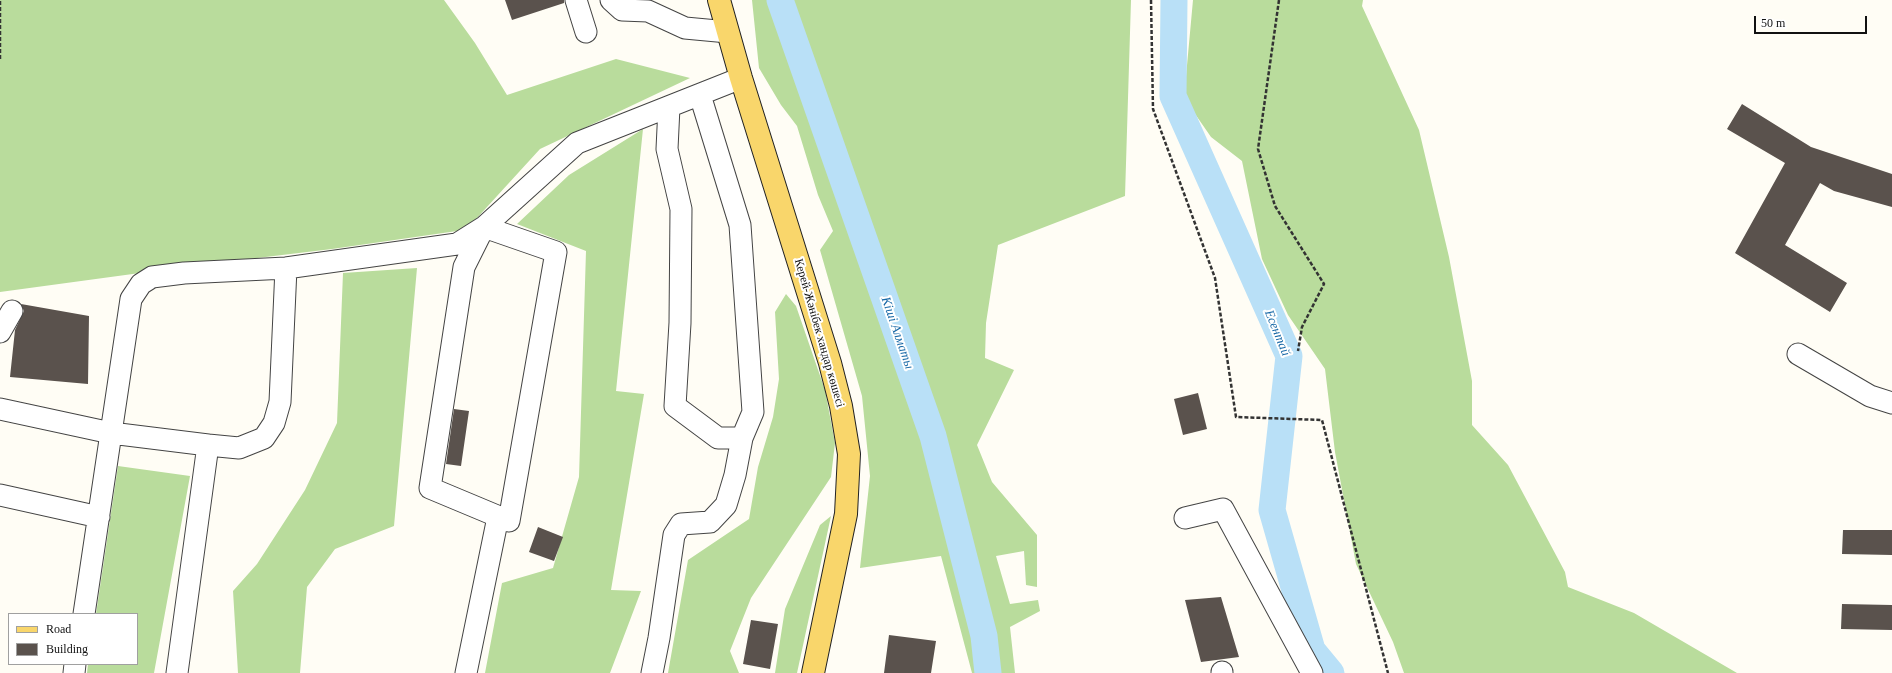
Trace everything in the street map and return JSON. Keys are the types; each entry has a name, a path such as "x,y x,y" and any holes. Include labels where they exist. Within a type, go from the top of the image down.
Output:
{"main road":[{"name":"Керей-Жәнібек хандар көшесі","path":"719,0 741,78 830,363 841,406 849,454 846,514 813,673"}],"street":[{"path":"576,0 586,32"},
{"path":"611,0 622,10 648,11 685,28 728,32"},
{"path":"84,613 131,300 141,284 152,277 184,273 286,268 457,244 484,227 577,143 741,78"},
{"path":"652,673 659,638 674,535 681,524 710,522 726,505 735,474 742,438 753,412 740,225 700,94"},
{"path":"669,107 667,150 681,209 680,323 675,406 718,438 742,438"},
{"path":"484,227 556,252 509,521 430,488 464,267 484,227"},
{"path":"0,409 111,433 208,445 239,448 264,438 274,423 280,402 286,268"},
{"path":"0,332 12,311"},
{"path":"1798,354 1870,396 1892,403"},
{"path":"177,673 208,445"},
{"path":"0,495 99,517"},
{"path":"1185,518 1223,509 1312,673"},
{"path":"466,673 498,517"}],"path":[{"path":"0,0 0,59"},
{"path":"1151,0 1153,109 1216,278 1236,417 1322,420 1388,673"},
{"path":"1278,0 1258,149 1275,206 1324,284 1302,326 1298,351"}],"green space":[{"path":"0,0 444,0 475,43 507,95 616,59 690,78 540,149 476,219 457,231 332,249 199,265 0,292"},
{"path":"752,0 1131,0 1125,196 998,245 986,323 985,358 1014,370 977,445 992,482 1037,535 1037,587 1026,585 1024,551 996,556 1010,604 1038,600 1040,611 1010,627 1015,673 972,673 941,556 860,568 870,476 862,396 820,250 833,231 818,195 797,126 781,105 759,68"},
{"path":"1193,0 1363,0 1362,6 1419,130 1449,257 1472,381 1472,425 1508,465 1565,572 1568,587 1634,613 1737,673 1404,673 1393,642 1356,564 1335,452 1325,369 1288,315 1262,259 1242,161 1211,137 1184,98"},
{"path":"643,129 616,391 644,394 611,590 641,591 610,673 485,673 502,583 553,568 579,477 586,251 517,224 569,175"},
{"path":"417,268 394,526 335,549 307,587 300,673 238,673 233,591 257,564 305,490 337,423 343,273"},
{"path":"786,294 796,306 825,390 835,443 831,477 751,598 730,651 739,673 668,673 688,560 749,519 758,467 773,417 779,379 775,312"},
{"path":"118,466 190,476 154,673 87,673 88,665 138,665 138,613 96,613"},
{"path":"831,516 797,673 775,673 785,609 820,525"}],"building":[{"path":"505,0 564,0 564,3 512,20"},
{"path":"1742,104 1811,147 1892,174 1892,207 1834,191 1820,183 1785,245 1847,283 1830,312 1735,253 1785,163 1727,129"},
{"path":"21,304 89,316 88,384 10,377 15,330 24,311"},
{"path":"1198,393 1207,429 1183,435 1174,399"},
{"path":"454,409 469,411 461,466 446,464"},
{"path":"538,527 563,537 554,561 529,552"},
{"path":"1843,530 1892,530 1892,555 1842,554"},
{"path":"1221,597 1239,657 1201,662 1185,600"},
{"path":"1842,604 1892,605 1892,630 1841,629"},
{"path":"751,620 778,624 770,669 743,664"},
{"path":"889,635 936,641 931,673 884,673"}],"waterway":[{"name":"Кіші Алматы","path":"780,0 933,436 984,636 988,673"},
{"name":"Есентай","path":"1174,0 1173,96 1289,356 1272,510 1312,650 1331,673"}]}
